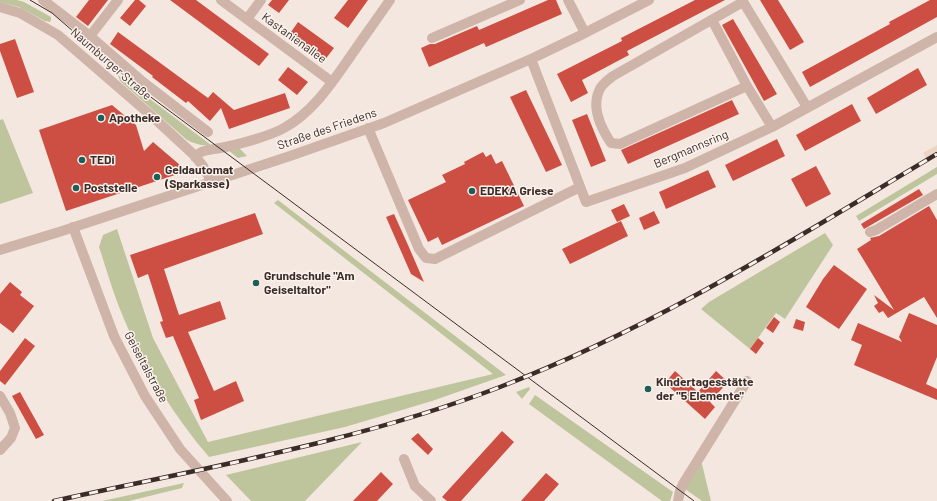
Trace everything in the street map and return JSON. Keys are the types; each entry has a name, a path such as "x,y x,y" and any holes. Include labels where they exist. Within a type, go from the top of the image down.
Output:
{"street":[{"name":"Naumburger Straße","path":"43,0 90,36 143,82 208,132"},
{"path":"90,36 118,0"},
{"name":"Kastanienallee","path":"221,0 332,82"},
{"path":"247,19 261,0"},
{"path":"195,157 199,153 206,150 220,148 284,129 313,106 332,82 390,0"},
{"path":"432,38 520,0"},
{"path":"568,0 585,33"},
{"name":"Straße des Friedens","path":"0,250 290,156 384,123 585,33 650,0"},
{"path":"747,86 620,144 611,143 603,131 596,107 602,86 613,76 743,1 807,107"},
{"name":"Naumburger Straße","path":"0,7 20,13 58,35 154,118 195,157 203,166 211,181"},
{"path":"712,20 747,86 772,127"},
{"name":"Bergmannsring","path":"530,58 586,202 685,168 772,127 937,36"},
{"path":"368,128 419,249 426,258 435,259 580,187"},
{"path":"870,232 876,230 937,194"},
{"name":"Geiseltalstraße","path":"73,227 114,336 145,396 180,449 227,501"},
{"path":"678,501 683,484 747,381"},
{"path":"0,396 10,413 16,428 11,438 0,450"},
{"path":"404,459 415,486 431,501"}],"green space":[{"path":"0,0 17,0 24,2 51,17 51,20 50,22 45,21 19,7 0,2"},
{"path":"118,75 211,145 193,143 187,140 120,81"},
{"path":"3,119 33,193 0,204 0,120"},
{"path":"239,148 247,156 238,158 228,150"},
{"path":"937,167 937,174 859,221 856,216"},
{"path":"278,200 506,375 432,401 345,427 209,457 172,409 161,392 132,338 117,301 99,247 103,235 117,229 153,338 208,442 493,374 274,203"},
{"path":"825,233 833,245 785,319 776,313 750,349 701,309 709,302"},
{"path":"529,387 530,389 522,399 516,392"},
{"path":"535,395 673,492 670,501 662,501 529,404"},
{"path":"362,442 305,501 251,501 226,475"},
{"path":"701,460 711,501 702,501 685,489"},
{"path":"184,483 182,488 129,501 102,501"}],"shaded area":[{"path":"937,145 937,151 926,158 923,153"}],"building":[{"path":"89,0 108,0 88,26 76,17"},
{"path":"135,0 139,0 146,6 130,26 120,18"},
{"path":"170,0 196,0 269,54 259,66"},
{"path":"272,0 289,0 279,13 268,5"},
{"path":"348,0 368,0 348,28 334,18"},
{"path":"548,0 556,0 562,14 486,47 484,43 429,67 421,48 430,44 435,44 477,26 479,30"},
{"path":"695,0 725,0 627,51 629,55 582,80 588,93 571,102 557,74 622,41 621,38"},
{"path":"760,0 778,0 804,42 790,50"},
{"path":"930,0 937,0 937,17 810,87 802,72 890,24 889,22"},
{"path":"733,19 777,94 764,101 722,25"},
{"path":"298,22 334,48 324,61 289,35"},
{"path":"118,32 208,98 213,92 234,110 285,93 290,108 229,129 221,108 210,121 188,101 186,103 110,44"},
{"path":"15,39 34,92 17,98 0,51 0,44"},
{"path":"288,67 308,82 297,95 278,80"},
{"path":"918,68 927,85 876,114 867,98"},
{"path":"526,90 562,165 546,172 510,97"},
{"path":"732,100 739,114 628,164 621,150"},
{"path":"852,104 861,121 805,151 796,135"},
{"path":"112,105 136,125 144,151 153,142 187,171 66,211 39,130"},
{"path":"587,114 606,161 591,167 572,120"},
{"path":"777,139 785,156 733,181 725,165"},
{"name":"EDEKA Griese","path":"483,152 486,157 491,154 496,164 502,161 524,206 442,245 438,237 428,242 408,200 446,182 442,175 465,164 464,162"},
{"path":"816,166 831,194 806,207 791,179"},
{"path":"708,170 716,187 666,209 659,192"},
{"path":"919,189 923,195 864,229 861,224"},
{"path":"624,204 630,216 617,222 611,210"},
{"path":"929,206 937,220 937,318 924,297 888,318 883,311 879,313 874,306 878,303 874,295 894,310 857,249 871,240 870,238 879,236"},
{"path":"654,211 660,223 644,230 639,218"},
{"path":"255,213 263,234 164,269 179,315 220,301 226,319 188,332 214,391 236,381 244,401 201,420 194,400 199,398 173,336 166,338 160,322 163,321 148,274 138,278 130,255"},
{"path":"394,214 424,282 411,274 386,217"},
{"path":"621,221 628,236 570,264 562,249"},
{"path":"834,265 867,289 839,329 806,307 823,279"},
{"path":"10,282 22,292 20,295 34,306 13,333 0,323 0,294"},
{"path":"909,313 937,325 937,357 926,384 937,389 937,400 854,365 862,345 851,340 858,323 902,342 899,337"},
{"path":"774,317 780,322 773,333 766,328"},
{"path":"796,319 805,322 803,331 793,328"},
{"path":"25,338 35,346 5,385 0,381 0,371"},
{"path":"758,338 764,343 756,354 750,349"},
{"path":"675,371 698,392 716,371 728,382 710,402 715,407 705,419 665,383"},
{"path":"20,392 44,435 36,439 12,396"},
{"path":"502,431 514,442 461,501 447,501 442,497"},
{"path":"418,433 433,449 428,455 411,439"},
{"path":"381,472 393,484 377,501 353,501"},
{"path":"546,473 559,484 544,501 521,501"}],"tram line":[{"path":"30,0 52,13 140,89 694,501"}],"railway":[{"path":"54,501 336,439 446,406 500,387 558,363 669,309 777,249 937,154"}],"place":[{"name":"Apotheke","path":"101,118"},
{"name":"TEDi","path":"82,160"},
{"name":"Geldautomat (Sparkasse)","path":"157,177"},
{"name":"Poststelle","path":"76,188"},
{"name":"EDEKA Griese","path":"472,191"},
{"name":"Grundschule \"Am Geiseltaltor\"","path":"256,283"},
{"name":"Kindertagesstätte der \"5 Elemente\"","path":"648,389"}]}
